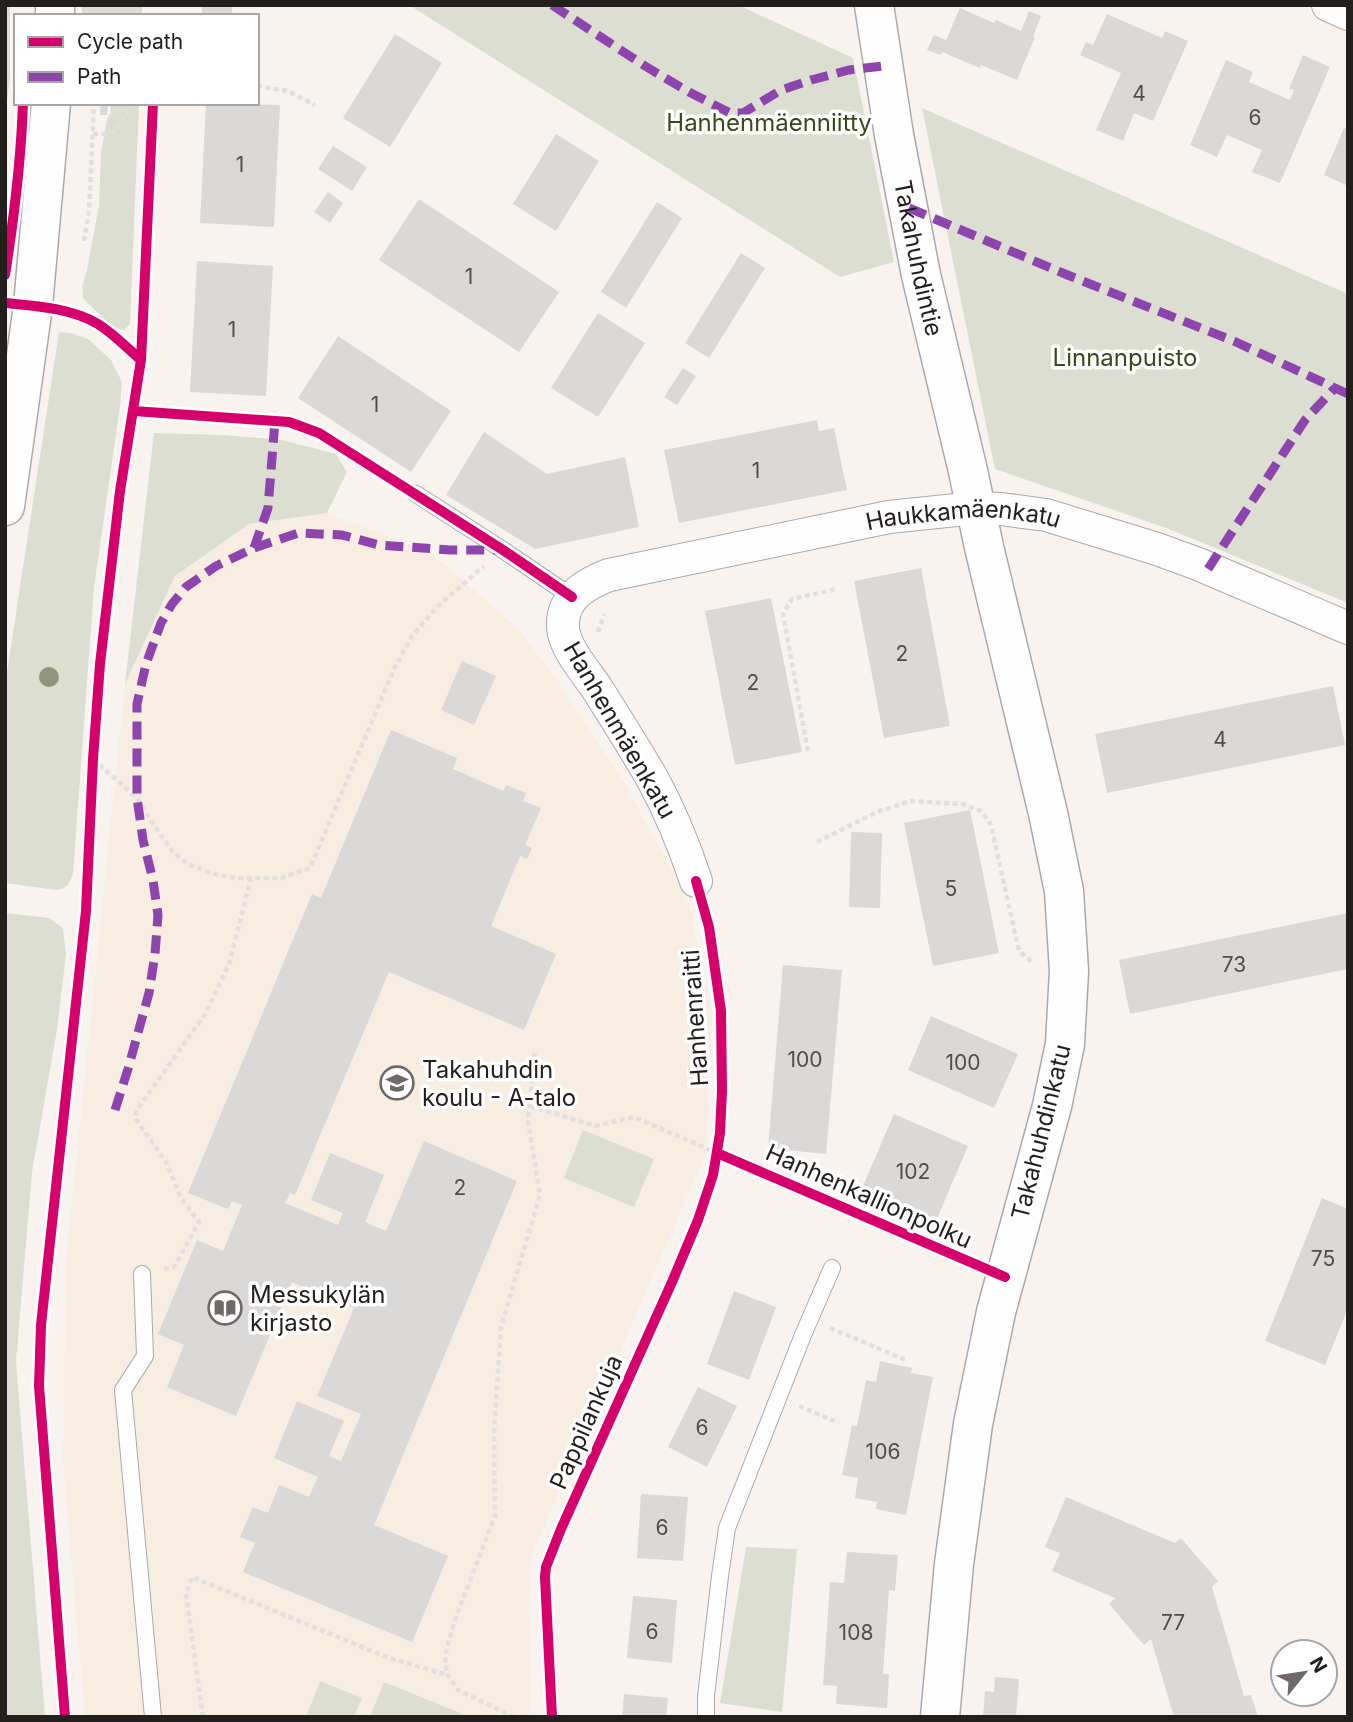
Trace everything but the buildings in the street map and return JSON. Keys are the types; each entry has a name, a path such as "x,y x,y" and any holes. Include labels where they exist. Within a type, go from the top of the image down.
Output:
{"street":[{"name":"Takahuhdintie","path":"874,5 894,135 921,275 975,508"},
{"path":"1328,5 1348,14"},
{"path":"5,506 33,306 51,105"},
{"name":"Haukkamäenkatu","path":"572,597 595,581 627,571 889,517 975,508 1001,509 1046,515 1157,549 1348,628"},
{"name":"Takahuhdinkatu","path":"940,1717 954,1564 973,1424 996,1312 1052,1106 1065,1044 1069,971 1063,891 1048,813 975,508"},
{"name":"Hanhenmäenkatu","path":"572,597 563,621 564,634 570,648 619,722 651,777 672,816 696,881"}],"lane":[{"path":"416,494 572,597"},
{"path":"706,1717 727,1528 832,1268"},
{"path":"142,1274 145,1356 122,1390 153,1717"}],"path":[{"path":"259,86 288,91 315,105"},
{"path":"84,241 89,212 94,105"},
{"path":"93,134 113,132 134,105"},
{"path":"93,759 137,798 173,852 188,864 210,873 235,878 281,878 310,868 394,669 412,636 438,606 503,550"},
{"path":"808,751 783,614 792,599 836,589"},
{"path":"598,643 598,631 606,611"},
{"path":"92,773 94,746"},
{"path":"817,842 877,812 911,802 963,804 981,811 990,825 1020,951 1033,964 1069,971"},
{"path":"142,1274 174,1267 199,1222 181,1198 166,1162 130,1116 137,1111 205,1014 229,964 251,878"},
{"path":"514,1717 458,1690 447,1674 445,1657 454,1622 495,1516 494,1433 501,1327 540,1195 528,1121 534,1049"},
{"path":"530,1106 595,1126 634,1116 719,1155"},
{"path":"809,1320 906,1360"},
{"path":"778,1398 839,1423"},
{"path":"203,1717 186,1594 192,1577 389,1658 444,1674"}],"shaded area":[{"name":"Takahuhdin koulu - A-talo","path":"327,513 432,553 519,630 558,681 624,782 688,901 712,1012 706,1153 529,1562 530,1717 85,1717 63,1461 66,1260 125,684 175,576 249,524"}],"green space":[{"path":"5,5 10,5 10,77 5,118"},
{"path":"82,5 142,5 142,14 82,14"},
{"name":"Hanhenmäenniitty","path":"409,5 738,5 853,58 894,262 840,277"},
{"path":"110,105 139,105 130,324 124,330 116,328 104,319 83,298 82,287 99,205 101,153 107,119 111,112"},
{"name":"Linnanpuisto","path":"922,108 1348,294 1348,603 1169,529 995,469"},
{"path":"59,332 88,339 111,360 122,382 94,587 73,874 67,885 56,890 5,883 5,685"},
{"path":"154,433 282,440 336,454 347,472 327,513 249,524 175,576 125,684"},
{"path":"5,913 49,918 63,928 66,954 57,1030 32,1172 16,1361 45,1717 5,1717"},
{"path":"583,1130 654,1159 634,1207 564,1178"},
{"path":"746,1547 797,1549 782,1712 720,1703"},
{"path":"320,1681 362,1698 354,1717 306,1717"},
{"path":"384,1682 470,1717 370,1717"}],"marked path":[{"path":"552,5 645,66 730,113 743,113 781,90 811,80 849,70 883,66"},
{"path":"909,208 1236,342 1348,394"},
{"path":"1208,569 1305,420 1335,388"},
{"path":"254,548 268,508 275,421"},
{"path":"115,1110 149,993 158,915 137,798 137,704 146,664 161,623 172,604 186,587 216,566 254,548 298,533 342,535 379,545 501,550"}],"cycle path":[{"path":"5,275 17,189 23,105"},
{"path":"65,1717 39,1386 41,1325 86,911 100,664 120,491 141,360 153,105"},
{"path":"5,303 53,309 88,319 110,332 141,360"},
{"path":"134,411 289,422 319,433 572,597"},
{"name":"Hanhenraitti","path":"552,1717 546,1567 672,1282 713,1175 720,1133 721,1011 709,927 696,881"},
{"name":"Hanhenkallionpolku","path":"717,1153 1005,1277"}],"place":[{"name":"Takahuhdin koulu - A-talo","path":"397,1083"},
{"name":"Messukylän kirjasto","path":"225,1308"}]}
